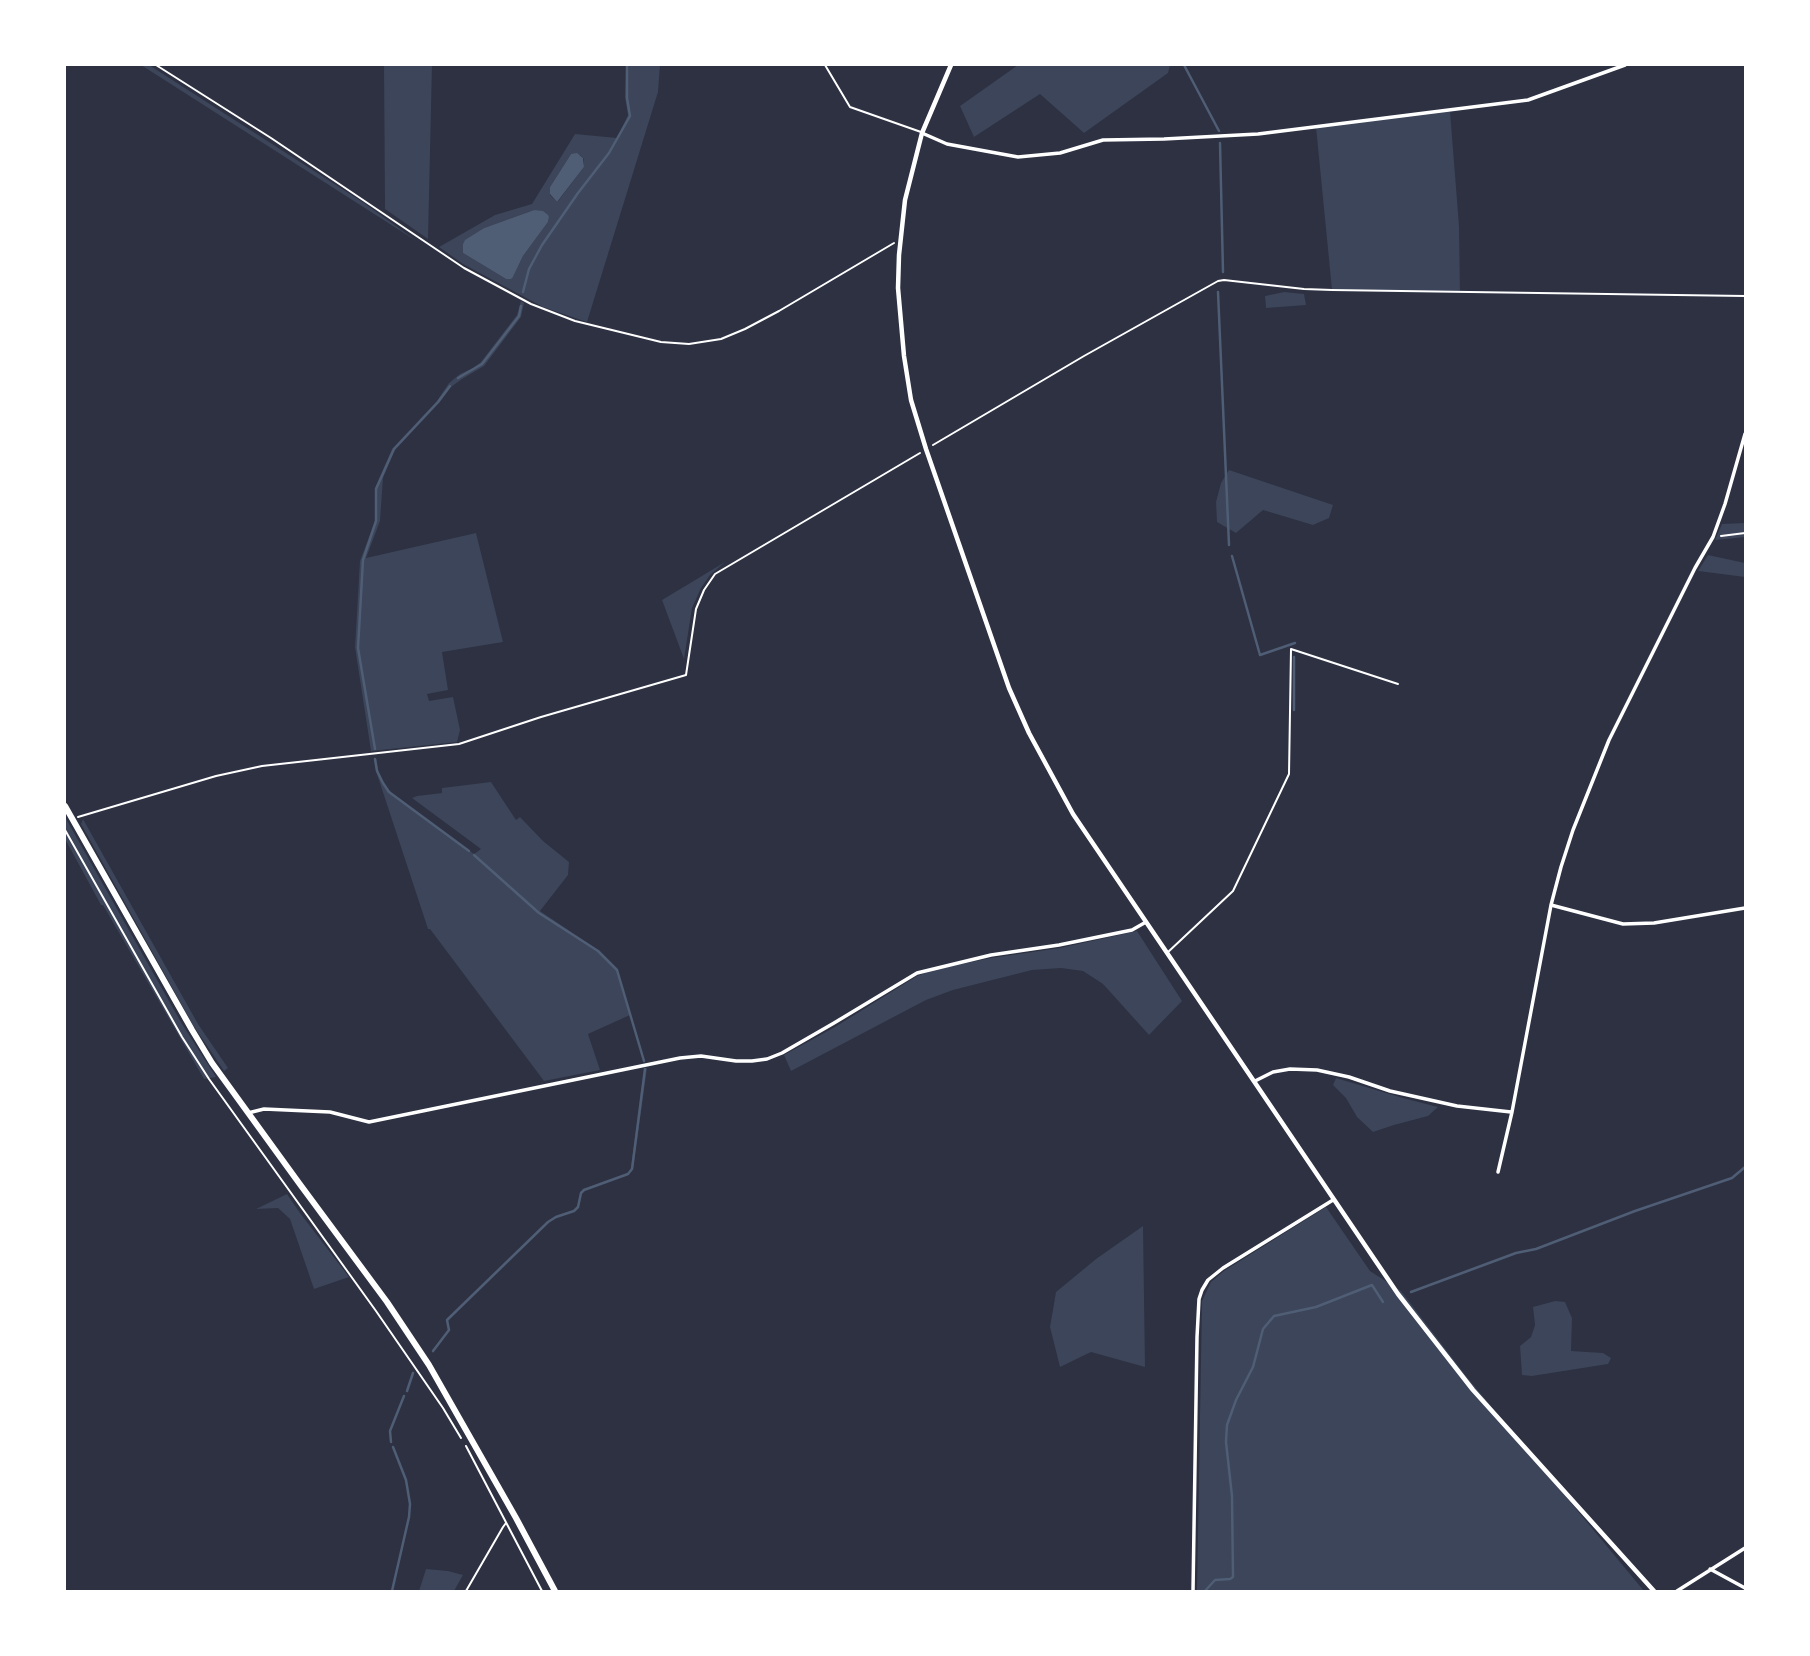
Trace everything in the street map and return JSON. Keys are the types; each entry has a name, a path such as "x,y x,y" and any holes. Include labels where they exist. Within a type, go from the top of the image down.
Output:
{"main road":[{"path":"65,806 192,1030 248,1113 387,1302 429,1365 555,1591"}],"street":[{"path":"951,65 922,133 905,200 898,288 905,367 911,400 926,449 1009,688 1028,733 1073,814 1398,1294 1473,1390 1654,1591"},
{"path":"922,133 947,144 1018,157 1060,153 1103,140 1258,134 1528,100 1626,65"},
{"path":"1498,1172 1560,867 1609,740 1713,537 1745,434"},
{"path":"1551,905 1623,924 1654,923 1745,908"},
{"path":"248,1113 264,1109 330,1112 369,1122 680,1058 701,1056 744,1061 767,1059 782,1053 917,973 991,955 1132,930 1146,922"},
{"path":"1255,1081 1273,1072 1290,1069 1317,1070 1349,1077 1390,1091 1457,1106 1512,1112"},
{"path":"1193,1591 1197,1337 1202,1290 1208,1279 1223,1268 1333,1200"},
{"path":"1677,1591 1745,1548"},
{"path":"1710,1569 1745,1588"}],"lane":[{"path":"825,65 850,107 922,133"},
{"path":"1167,954 1233,891 1289,774 1291,649 1398,684"}],"path":[{"path":"156,65 271,138 464,268 531,304 575,321 662,342 689,344 720,339 745,329 900,240"},
{"path":"72,819 216,776 262,766 458,744 686,675 695,609 715,574 1084,356 1218,281 1332,290 1745,296"},
{"path":"1713,537 1745,533"},
{"path":"65,830 182,1037 209,1079 443,1408 542,1591"},
{"path":"466,1591 507,1523"}],"shaded area":[{"path":"141,65 149,65 364,203 418,242"},
{"path":"384,65 432,65 428,239 385,209"},
{"path":"626,65 660,65 658,92 587,322 543,307 463,264 439,247 495,215 532,204 575,134 617,138 628,115 625,97","holes":["571,154 580,155 584,159 584,167 557,202 550,195 550,187","534,210 549,217 548,222 523,256 513,277 506,279 463,253 465,241 484,228"]},
{"path":"1018,65 1170,65 1168,73 1084,133 1040,94 974,137 960,106"},
{"path":"1450,111 1459,226 1460,292 1332,290 1316,127"},
{"path":"577,153 583,158 584,167 557,202 550,194 550,187 571,154"},
{"path":"534,210 548,215 548,222 523,256 511,279 506,279 463,253 465,240 484,228"},
{"path":"1284,292 1304,294 1306,305 1266,308 1265,296"},
{"path":"521,301 524,303 521,317 484,366 451,387 394,451 383,478 380,521 366,558 476,533 503,642 442,652 448,690 427,694 429,701 453,697 460,730 457,742 371,751 355,647 360,561 375,521 375,488 392,449 437,401 449,383 481,362 517,315"},
{"path":"1229,470 1333,505 1329,518 1313,525 1263,510 1236,533 1217,522 1216,502 1221,483"},
{"path":"1745,523 1745,537 1715,540 1722,524"},
{"path":"1708,555 1745,563 1745,577 1698,571"},
{"path":"725,562 710,575 692,608 684,659 662,600"},
{"path":"374,758 389,792 474,854 481,849 412,798 442,793 442,788 491,782 516,820 520,817 543,841 569,862 568,875 540,911 598,950 617,969 645,1061 630,1015 588,1034 600,1070 544,1081 428,929"},
{"path":"65,817 182,1024 216,1077 204,1079 101,905 65,839"},
{"path":"83,819 198,1024 228,1068 224,1071 193,1025 81,824"},
{"path":"1137,931 1182,1001 1149,1035 1103,984 1083,971 1061,968 1032,970 953,990 926,1000 791,1071 784,1055 917,976 936,969 1060,948"},
{"path":"647,1068 633,1169 629,1174 584,1190 579,1207 575,1211 549,1222 448,1321 449,1331 433,1353 448,1330 446,1320 548,1221 555,1216 574,1210 578,1206 580,1194 583,1189 628,1173 631,1168 644,1069"},
{"path":"1336,1078 1438,1107 1428,1116 1373,1132 1357,1117 1346,1098 1333,1085"},
{"path":"287,1194 349,1277 314,1289 290,1219 278,1208 256,1209"},
{"path":"1326,1207 1370,1271 1401,1291 1466,1376 1644,1591 1197,1591 1202,1301 1211,1282 1224,1271"},
{"path":"1143,1226 1145,1367 1091,1352 1060,1367 1050,1327 1056,1292 1096,1259"},
{"path":"1555,1301 1565,1302 1572,1318 1571,1351 1603,1353 1611,1358 1608,1364 1532,1376 1522,1375 1520,1346 1531,1337 1535,1325 1533,1307"},
{"path":"426,1569 463,1575 454,1591 419,1591"}],"waterway":[{"path":"523,292 529,269 542,245 609,153 630,116 627,65"},
{"path":"1184,65 1219,131"},
{"path":"1220,143 1223,272"},
{"path":"1218,292 1229,545"},
{"path":"458,378 482,364 519,316 521,306"},
{"path":"375,749 358,648 363,560 376,521 376,489 394,449 450,386"},
{"path":"1232,556 1260,655 1295,643"},
{"path":"1294,657 1294,710"},
{"path":"375,759 377,771 389,792 469,851"},
{"path":"474,855 539,913 598,951 617,970 644,1061"},
{"path":"433,1351 449,1330 447,1320 548,1222 574,1211 584,1190 628,1174 632,1169 645,1069"},
{"path":"1411,1292 1732,1178 1745,1167"},
{"path":"1205,1591 1215,1580 1233,1577 1232,1496 1226,1442 1227,1425 1253,1367 1263,1329 1274,1316 1316,1307 1372,1285 1383,1302"},
{"path":"407,1391 413,1373"},
{"path":"391,1442 390,1431 404,1396"},
{"path":"392,1591 410,1504 406,1480 393,1447"}]}
